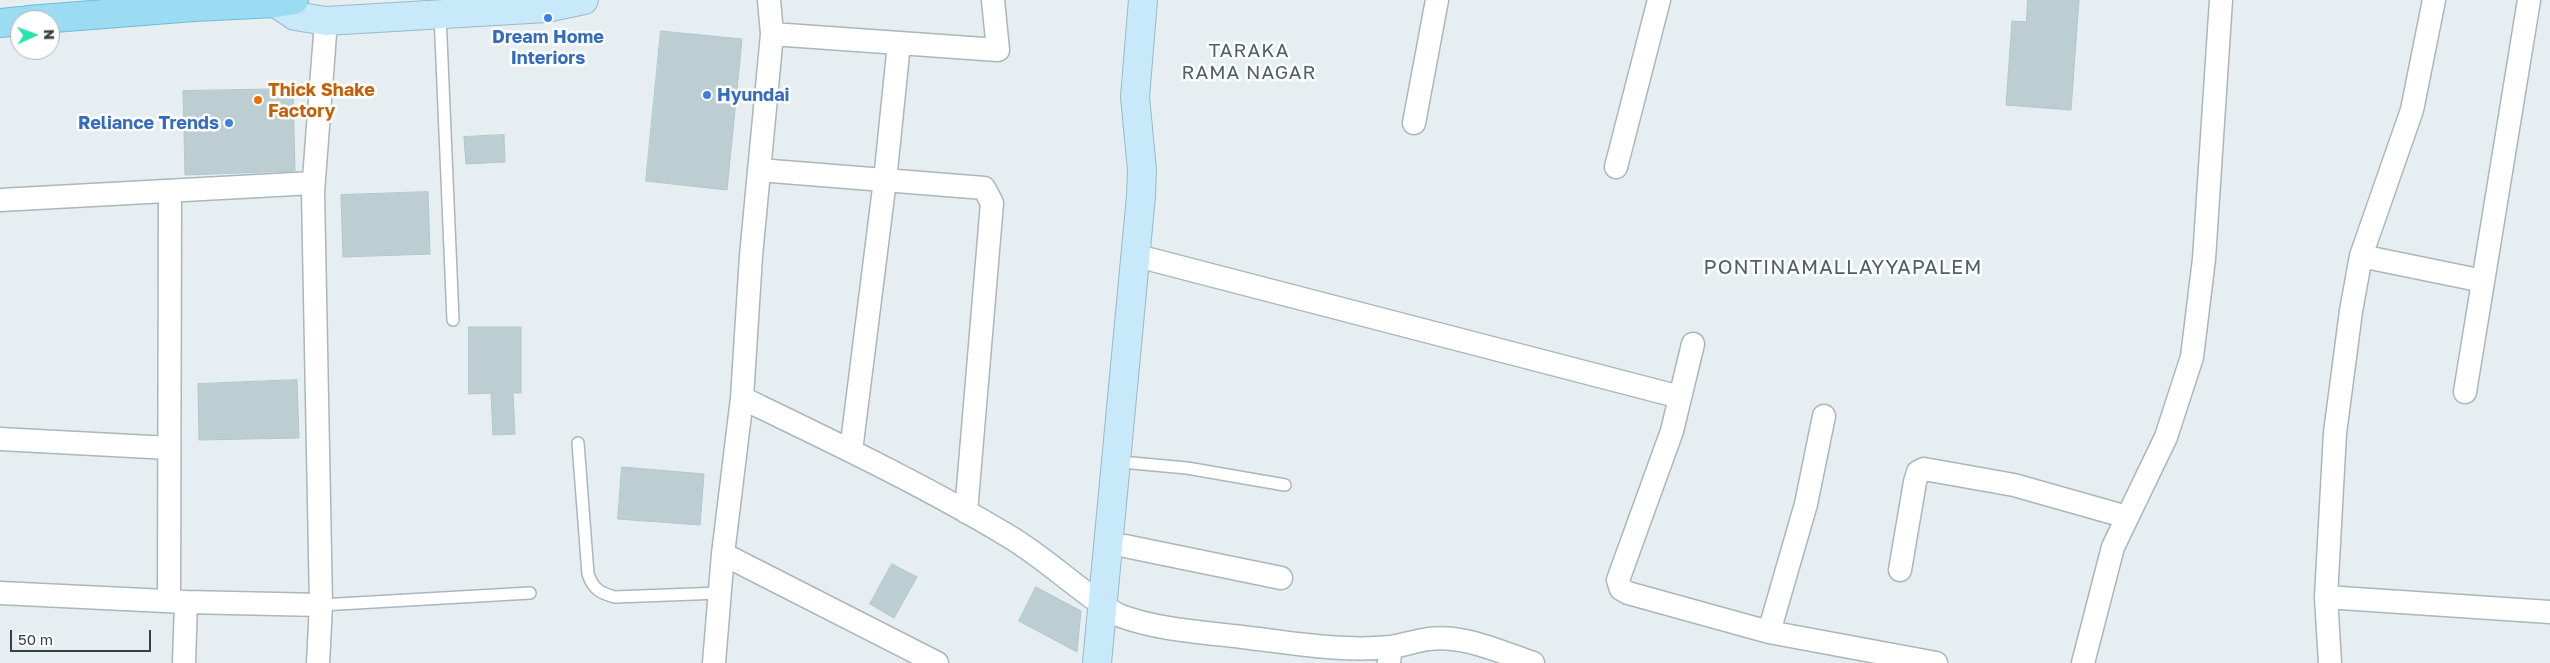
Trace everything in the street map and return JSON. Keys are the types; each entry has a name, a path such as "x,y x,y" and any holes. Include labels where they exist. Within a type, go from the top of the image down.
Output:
{"main road":[{"path":"60,17 193,3 285,2"}],"street":[{"path":"285,2 295,16 326,21 546,8 584,0"},
{"path":"714,663 723,554 742,398 751,256 772,34 769,0"},
{"path":"772,34 998,50 993,0"},
{"path":"1114,663 1110,610 1141,196 1142,170 1135,97 1143,0"},
{"path":"1097,663 1125,546 1157,175 1151,92 1159,0"},
{"path":"1414,123 1437,0"},
{"path":"1616,167 1659,0"},
{"path":"2084,663 2113,547 2166,437 2192,357 2204,259 2221,0"},
{"path":"2330,663 2326,597 2335,433 2351,311 2361,256 2412,110 2434,0"},
{"path":"2465,392 2529,0"},
{"path":"318,663 321,605 313,183 326,21"},
{"path":"851,451 885,180 899,44"},
{"path":"759,170 984,188 992,203 966,512"},
{"path":"0,200 313,183"},
{"path":"170,191 169,448 177,601 184,663"},
{"path":"2361,256 2483,281"},
{"path":"1149,259 1680,398"},
{"path":"1693,344 1672,431 1622,566 1618,580 1621,589 1628,593 1769,632 1936,663"},
{"path":"742,398 851,451 1012,538 1110,610 1136,622 1175,629 1331,648 1363,650 1390,655 1429,639 1453,639 1532,663"},
{"path":"1769,632 1806,504 1824,416"},
{"path":"0,439 169,448"},
{"path":"1900,570 1915,482 1918,472 1924,469 2014,486 2128,517"},
{"path":"1125,546 1281,578"},
{"path":"723,554 937,663"},
{"path":"0,592 177,601 321,605"},
{"path":"2326,597 2550,612"}],"lane":[{"path":"440,14 452,320"},
{"path":"578,443 588,574 591,584 600,593 615,597 720,593"},
{"path":"1132,462 1187,468 1285,485"},
{"path":"321,605 530,592"}],"building":[{"path":"2028,0 2079,0 2071,110 2006,105 2012,21 2026,22"},
{"path":"661,31 742,39 727,190 646,181"},
{"path":"293,89 295,171 185,175 183,91"},
{"path":"504,135 505,162 466,164 464,137"},
{"path":"428,192 430,254 343,257 341,195"},
{"path":"469,327 521,327 521,393 513,393 515,434 493,435 491,393 469,394"},
{"path":"297,380 299,438 199,440 198,384"},
{"path":"622,467 704,474 700,525 618,519"},
{"path":"892,564 917,577 894,618 870,604"},
{"path":"1036,587 1081,611 1077,652 1019,621"}],"place":[{"name":"Dream Home Interiors","path":"548,18"},
{"name":"Hyundai","path":"707,95"},
{"name":"Thick Shake Factory","path":"258,100"},
{"name":"Reliance Trends","path":"229,123"}],"district":[{"name":"TARAKA RAMA NAGAR","path":"1249,62"},
{"name":"PONTINAMALLAYYAPALEM","path":"1843,268"}]}
